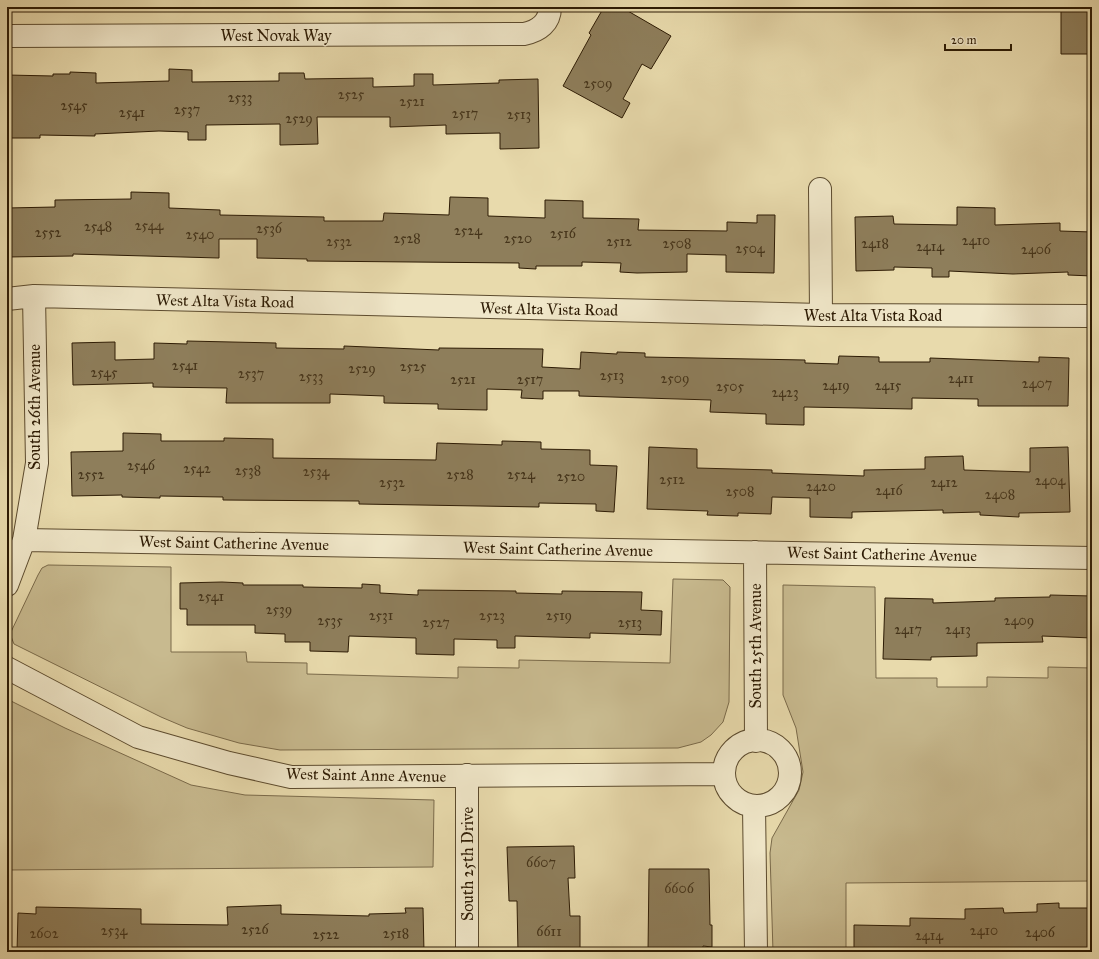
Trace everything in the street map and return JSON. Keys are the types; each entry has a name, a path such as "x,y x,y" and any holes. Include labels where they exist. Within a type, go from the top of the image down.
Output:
{"street":[{"name":"West Novak Way","path":"7,36 524,34 535,32 546,16"},
{"path":"820,189 821,314"},
{"name":"West Alta Vista Road","path":"7,299 34,296 821,314 1092,316"},
{"name":"South 26th Avenue","path":"7,585 24,540 37,463 34,296"},
{"name":"West Saint Catherine Avenue","path":"24,540 1092,558"},
{"name":"South 25th Avenue","path":"754,552 756,740"},
{"name":"West Saint Anne Avenue","path":"7,668 138,737 229,763 291,776 724,774"},
{"path":"756,740 769,743 780,749 787,760 790,772 788,785 781,796 770,804 754,806 745,804 734,798 726,787 724,774 726,762 733,751 743,744 756,740"},
{"name":"South 25th Drive","path":"467,775 467,952"},
{"path":"754,806 756,952"}],"shaded area":[{"path":"48,565 171,567 171,652 246,652 247,662 307,663 307,674 458,678 458,667 519,668 519,660 670,663 673,579 723,580 730,587 729,702 723,722 711,735 701,742 678,748 280,750 239,743 187,728 161,717 14,644 10,634 38,575 42,568"},
{"path":"783,585 875,587 876,678 937,678 937,687 987,687 987,677 1048,678 1048,667 1092,668 1092,881 846,883 846,952 773,952 770,853 772,838 799,790 803,772 796,728 783,695"},
{"path":"7,699 65,728 191,785 245,795 434,800 433,867 7,870"}],"building":[{"path":"604,7 621,7 671,36 651,69 642,64 623,99 630,103 622,118 563,86 591,35 589,33"},
{"path":"1061,7 1092,7 1092,54 1061,54"},
{"path":"169,69 192,70 192,82 279,81 279,73 304,73 305,79 373,78 373,87 414,86 414,74 433,74 433,85 499,83 499,80 538,79 539,148 500,149 500,133 446,134 446,125 390,127 390,117 317,117 318,144 280,145 280,124 206,125 206,140 188,140 188,132 159,131 95,134 95,136 40,135 40,138 7,138 7,75 53,76 53,74 70,74 70,72 96,73 96,83 169,81"},
{"path":"131,192 169,193 169,208 220,210 220,215 324,217 324,221 383,221 384,213 449,215 450,197 488,198 488,216 545,218 545,200 583,201 583,218 639,219 638,230 727,231 727,222 757,223 757,215 775,215 774,273 726,272 726,255 687,254 687,272 637,273 620,272 621,263 582,262 582,266 536,266 536,269 519,268 519,263 307,261 307,259 257,258 257,239 219,239 219,258 73,254 73,256 7,257 7,208 55,207 55,200 131,199"},
{"path":"957,207 995,208 995,225 1060,223 1060,231 1092,232 1092,276 1068,275 1068,272 1013,274 949,271 949,277 932,277 932,268 894,267 894,270 856,271 855,217 893,216 894,224 957,225"},
{"path":"187,341 276,343 276,348 344,349 344,346 439,350 439,348 543,349 542,367 580,369 581,352 617,354 617,352 645,353 645,357 805,360 805,363 838,364 839,356 879,357 879,362 930,362 930,358 1039,362 1039,357 1069,358 1068,406 978,406 978,399 912,398 912,409 804,407 804,425 766,424 766,414 710,412 711,400 579,396 579,391 543,391 543,399 521,398 522,390 487,389 487,410 438,409 438,404 384,403 384,396 330,394 330,403 226,403 227,388 153,387 153,383 73,385 72,343 115,342 115,360 154,359 154,343 187,344"},
{"path":"123,433 161,434 161,441 224,441 224,438 273,439 273,458 436,460 437,443 502,445 502,441 541,442 541,449 590,450 590,465 617,466 614,512 596,511 596,504 539,503 539,507 359,504 359,501 223,500 223,497 160,496 160,498 122,497 122,495 72,496 71,452 123,451"},
{"path":"649,447 697,449 697,468 772,470 772,473 864,476 864,470 925,469 925,457 963,456 964,470 1030,472 1030,448 1068,447 1070,512 1019,513 1019,517 980,515 980,512 943,513 943,510 852,512 852,518 810,517 810,498 772,497 771,514 738,513 738,516 707,515 708,511 647,509"},
{"path":"180,583 243,583 243,585 303,585 303,587 362,588 362,584 380,585 380,593 418,595 418,590 516,591 516,593 562,594 562,591 642,592 641,610 662,611 661,635 590,633 590,638 515,636 515,648 497,648 497,640 454,639 454,655 416,654 416,638 349,636 348,652 310,651 310,642 285,642 285,634 255,633 255,625 187,625 187,609 180,609"},
{"path":"1050,595 1092,596 1092,638 1042,636 1043,642 977,643 977,656 931,657 931,660 883,659 885,598 933,599 933,603 995,601 995,598 1050,597"},
{"path":"574,846 575,878 568,878 570,916 580,916 580,952 518,952 517,901 509,901 507,847"},
{"path":"649,869 709,869 712,947 703,946 703,952 648,952"},
{"path":"1059,903 1059,908 1092,908 1092,952 854,952 854,925 910,926 910,918 965,919 965,909 1003,908 1004,913 1037,912 1037,904"},
{"path":"281,905 281,914 369,916 369,914 406,913 405,908 423,908 424,952 17,952 18,913 36,914 36,907 141,909 141,924 228,925 227,907"}]}
